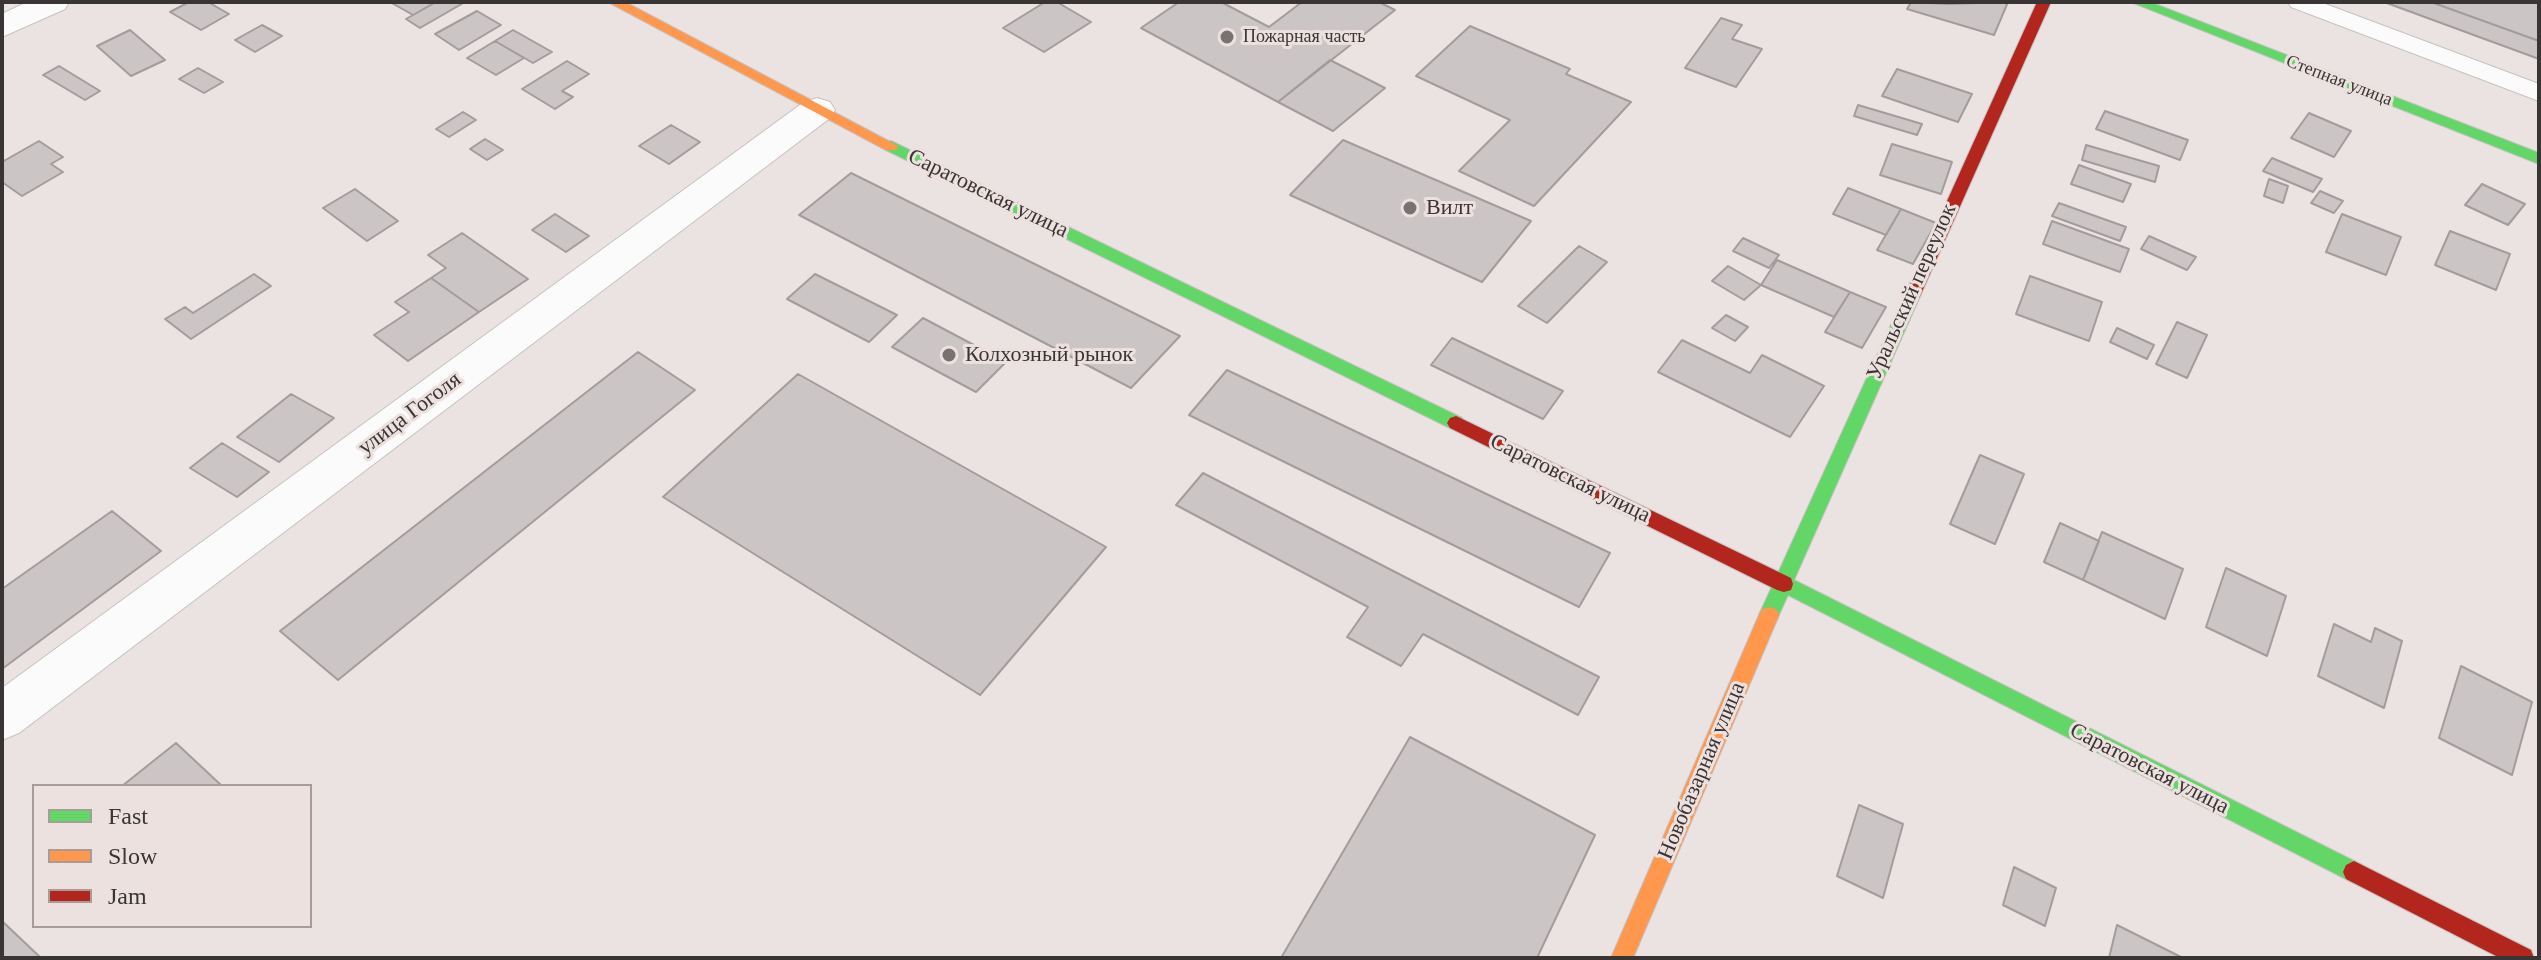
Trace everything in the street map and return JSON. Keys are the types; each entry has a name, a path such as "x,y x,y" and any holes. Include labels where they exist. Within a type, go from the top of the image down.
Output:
{"street":[{"path":"2,27 53,2"},
{"name":"Саратовская улица","path":"615,2 817,110 1783,583 2523,958"},
{"name":"Уральский переулок","path":"1783,583 2044,2"},
{"name":"Степная улица","path":"2154,5 2539,159"},
{"name":"улица Гоголя","path":"2,717 817,110"},
{"name":"Новобазарная улица","path":"1622,958 1783,583"}],"lane":[{"path":"2299,2 2539,93"}],"building":[{"path":"189,2 208,2 229,14 201,30 170,12"},
{"path":"390,2 436,2 413,15"},
{"path":"436,2 465,2 420,28 406,19"},
{"path":"1045,2 1057,2 1091,22 1044,52 1003,28"},
{"path":"1179,2 1221,2 1269,27 1302,2 1379,2 1395,10 1278,102 1141,28"},
{"path":"1911,2 2008,2 1994,35 1907,9"},
{"path":"2384,2 2431,2 2539,41 2539,59"},
{"path":"2431,2 2539,2 2539,41"},
{"path":"477,11 501,25 459,50 435,34"},
{"path":"1721,18 1742,25 1732,39 1762,49 1736,87 1685,68"},
{"path":"262,25 282,36 255,52 235,40"},
{"path":"1470,26 1570,69 1566,74 1631,102 1534,206 1459,171 1510,120 1416,76"},
{"path":"130,30 165,60 131,76 97,46"},
{"path":"513,30 552,52 533,63 495,41"},
{"path":"495,41 524,58 496,75 467,58"},
{"path":"1330,60 1385,88 1333,131 1278,102"},
{"path":"567,61 589,74 562,91 573,97 555,109 522,89"},
{"path":"59,66 100,91 85,100 43,75"},
{"path":"198,68 223,82 204,93 179,79"},
{"path":"1897,69 1972,94 1958,122 1882,96"},
{"path":"1858,105 1922,124 1917,135 1854,116"},
{"path":"2105,111 2188,140 2180,160 2096,129"},
{"path":"463,112 476,120 449,137 436,129"},
{"path":"2309,113 2351,131 2334,157 2291,138"},
{"path":"671,125 700,142 669,164 639,146"},
{"path":"485,139 503,150 487,160 470,149"},
{"name":"Вилт","path":"1343,140 1531,221 1482,282 1290,195"},
{"path":"39,141 63,157 51,164 63,172 22,196 2,182 2,162"},
{"path":"1892,144 1952,162 1941,194 1880,175"},
{"path":"2086,145 2159,166 2155,182 2082,160"},
{"path":"2272,158 2322,179 2313,192 2263,171"},
{"path":"2079,165 2131,184 2123,202 2071,184"},
{"path":"851,173 1180,336 1131,388 799,215"},
{"path":"2269,179 2288,186 2283,203 2264,196"},
{"path":"2482,184 2525,204 2508,225 2465,205"},
{"path":"1848,188 1901,209 1886,235 1833,214"},
{"path":"355,189 398,221 367,241 323,208"},
{"path":"2320,191 2343,201 2334,213 2311,203"},
{"path":"2059,203 2126,227 2120,241 2052,216"},
{"path":"1901,209 1936,223 1913,264 1877,250"},
{"path":"555,214 589,236 566,252 532,230"},
{"path":"2342,214 2401,237 2386,275 2326,252"},
{"path":"2052,221 2129,249 2120,272 2043,244"},
{"path":"2450,231 2510,254 2496,290 2435,265"},
{"path":"462,233 528,279 479,312 431,278 446,268 428,255"},
{"path":"2149,236 2196,257 2187,270 2141,249"},
{"path":"1743,238 1779,255 1769,268 1733,251"},
{"path":"1579,246 1607,262 1547,323 1518,306"},
{"path":"1777,260 1850,292 1834,317 1761,285"},
{"path":"1728,266 1761,285 1744,300 1712,281"},
{"path":"254,274 271,286 191,339 165,319 185,307 193,313"},
{"path":"815,274 897,315 869,342 787,299"},
{"path":"2030,276 2102,302 2089,341 2016,314"},
{"path":"431,278 479,312 408,361 374,335 409,312 395,302"},
{"path":"1850,292 1886,307 1862,348 1825,332"},
{"path":"1726,315 1748,327 1735,341 1712,328"},
{"name":"Колхозный рынок","path":"923,318 1006,362 976,392 892,347"},
{"path":"2177,322 2207,335 2187,378 2156,364"},
{"path":"2117,328 2154,345 2147,359 2110,342"},
{"path":"1452,338 1563,391 1543,419 1431,365"},
{"path":"1682,340 1750,373 1762,355 1824,386 1790,437 1658,372"},
{"path":"638,352 695,390 338,680 280,631"},
{"path":"1227,370 1610,553 1579,607 1189,415"},
{"path":"798,374 1106,547 980,695 663,497"},
{"path":"291,394 334,418 279,462 237,437"},
{"path":"222,443 269,472 237,497 190,468"},
{"path":"1980,455 2024,474 1995,544 1950,524"},
{"path":"1203,473 1599,677 1578,715 1423,634 1401,666 1347,637 1368,607 1176,505"},
{"path":"112,511 161,551 2,669 2,589"},
{"path":"2060,523 2099,541 2083,580 2044,562"},
{"path":"2102,532 2183,569 2165,619 2083,580"},
{"path":"2226,568 2286,596 2267,656 2206,627"},
{"path":"2334,624 2371,642 2375,628 2402,641 2384,708 2318,676"},
{"path":"2461,666 2532,702 2512,775 2439,738"},
{"path":"1410,737 1595,835 1537,958 1281,958"},
{"path":"176,743 220,784 125,784"},
{"path":"1859,805 1903,824 1883,898 1837,876"},
{"path":"2014,867 2056,888 2045,926 2003,905"},
{"path":"2,921 41,958 2,958"},
{"path":"2117,925 2183,958 2109,958"}],"traffic: fast":[{"path":"2138,2 2539,159"},
{"path":"891,146 1456,423"},
{"path":"1769,615 1913,294"},
{"path":"1784,584 2354,872"}],"traffic: slow":[{"path":"615,2 891,146"},
{"path":"1622,958 1769,615"}],"traffic: jam":[{"path":"1913,294 2044,2"},
{"path":"1456,423 1784,584"},
{"path":"2354,872 2523,958"}],"place":[{"name":"Пожарная часть","path":"1227,37"},
{"name":"Вилт","path":"1410,208"},
{"name":"Колхозный рынок","path":"949,355"}]}
